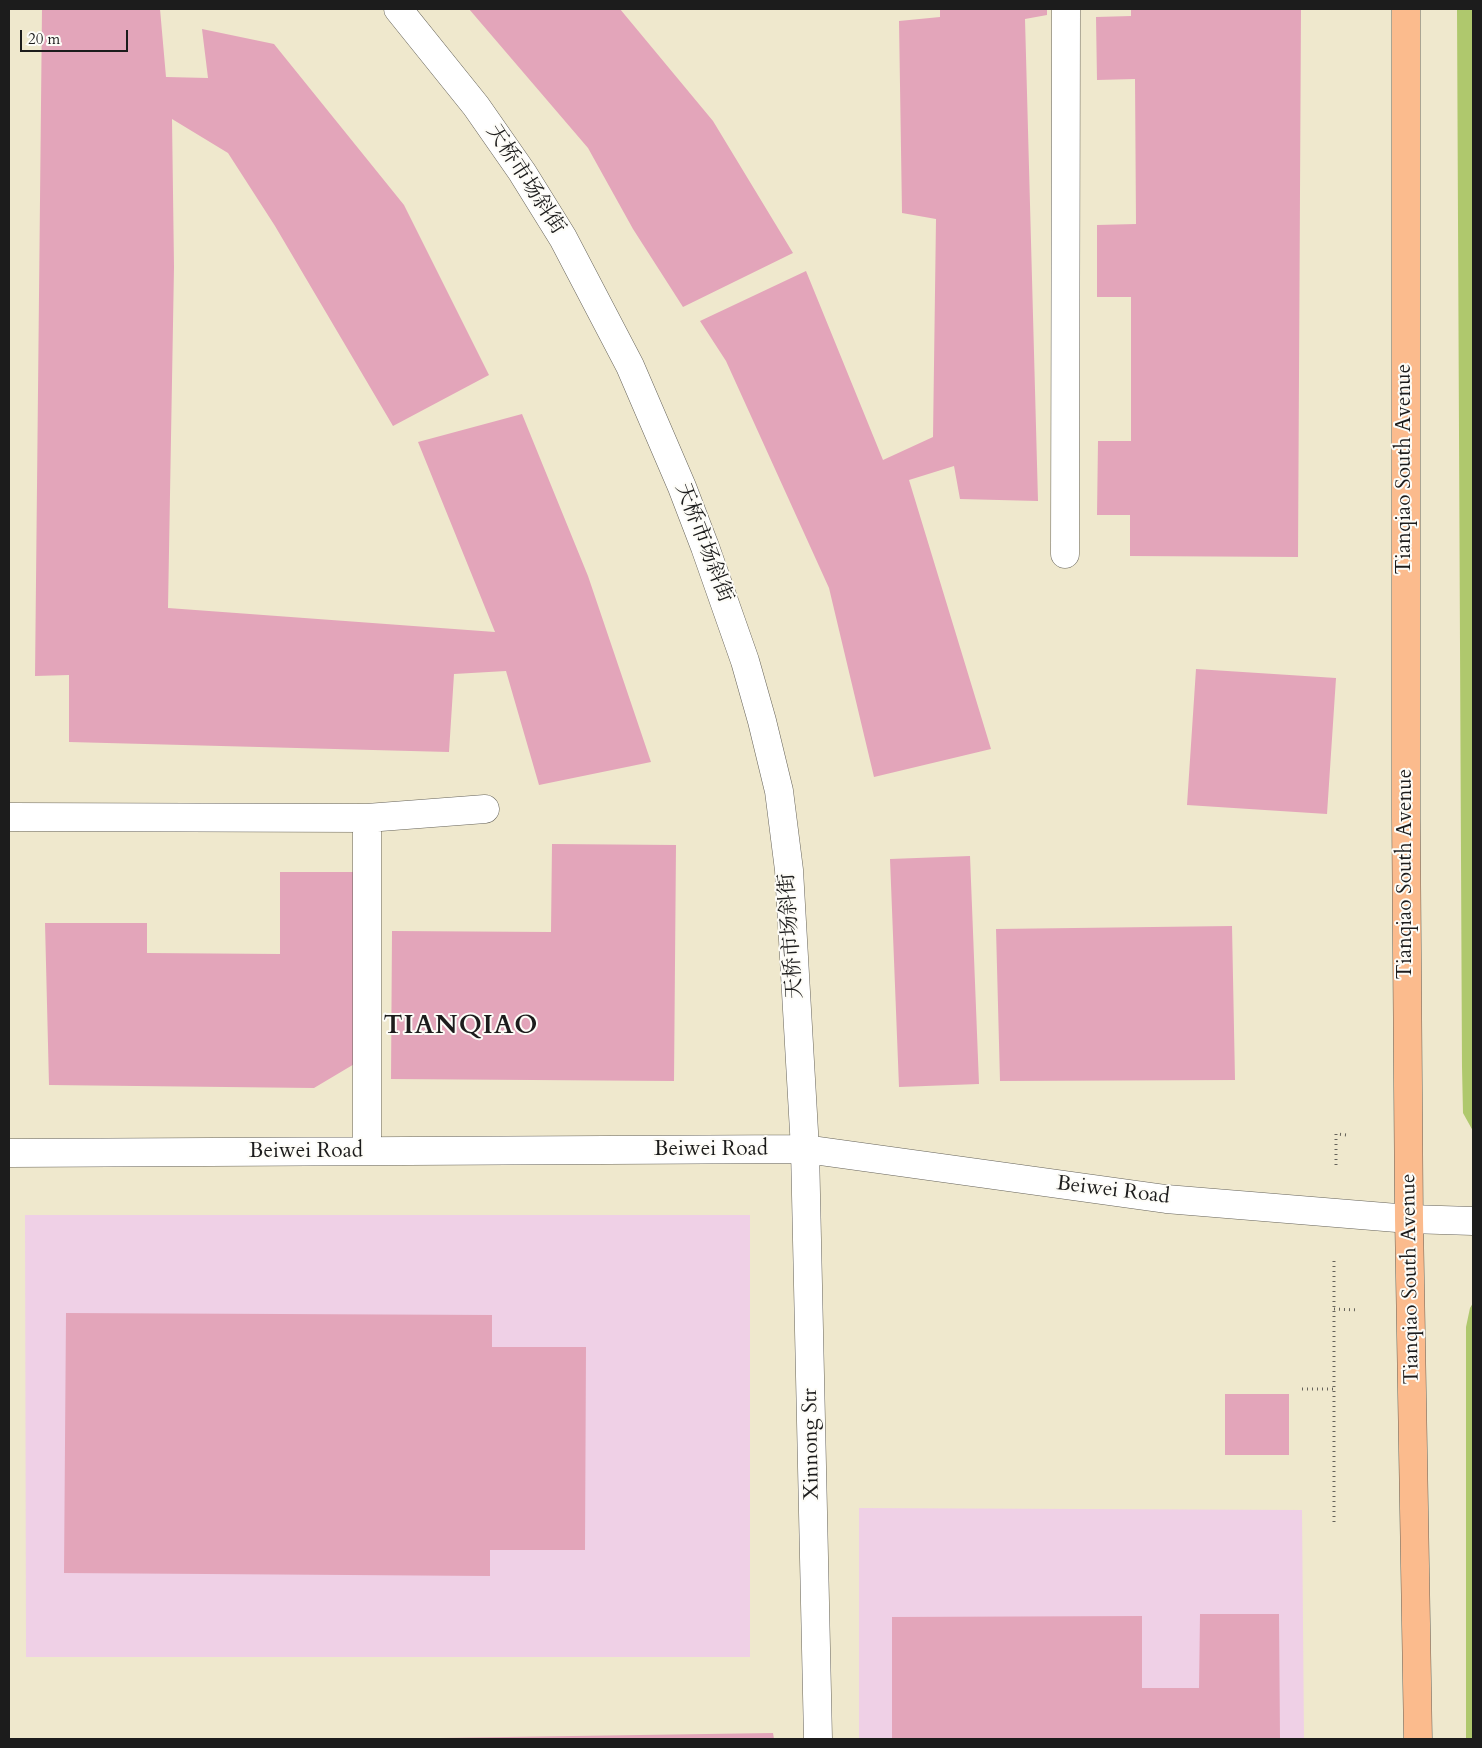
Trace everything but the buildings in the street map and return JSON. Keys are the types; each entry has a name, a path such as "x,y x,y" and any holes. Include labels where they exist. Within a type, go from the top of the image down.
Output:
{"main road":[{"name":"Tianqiao South Avenue","path":"1406,9 1405,768 1409,1219 1418,1739"}],"street":[{"name":"天桥市场斜街","path":"398,9 476,106 522,172 563,238 630,366 682,487 728,609 755,695 779,791 789,870 805,1149"},
{"path":"1065,554 1066,9"},
{"path":"9,817 367,818 485,809"},
{"path":"367,818 367,1151"},
{"name":"Beiwei Road","path":"9,1153 805,1149 1166,1199 1409,1219 1473,1221"},
{"name":"Xinnong Str","path":"805,1149 818,1739"}],"path":[{"path":"1336,1165 1336,1134 1347,1135"},
{"path":"1334,1257 1334,1522"},
{"path":"1334,1309 1359,1310"},
{"path":"1302,1389 1334,1389"}],"shaded area":[{"path":"25,1215 750,1215 750,1657 26,1657"},
{"path":"859,1508 1302,1510 1304,1739 859,1739"}],"green space":[{"path":"1457,9 1473,9 1473,1131 1463,1113 1462,1067"},
{"path":"1473,1303 1473,1739 1466,1739 1466,1327"}],"district":[{"name":"TIANQIAO","path":"461,1027"}]}
